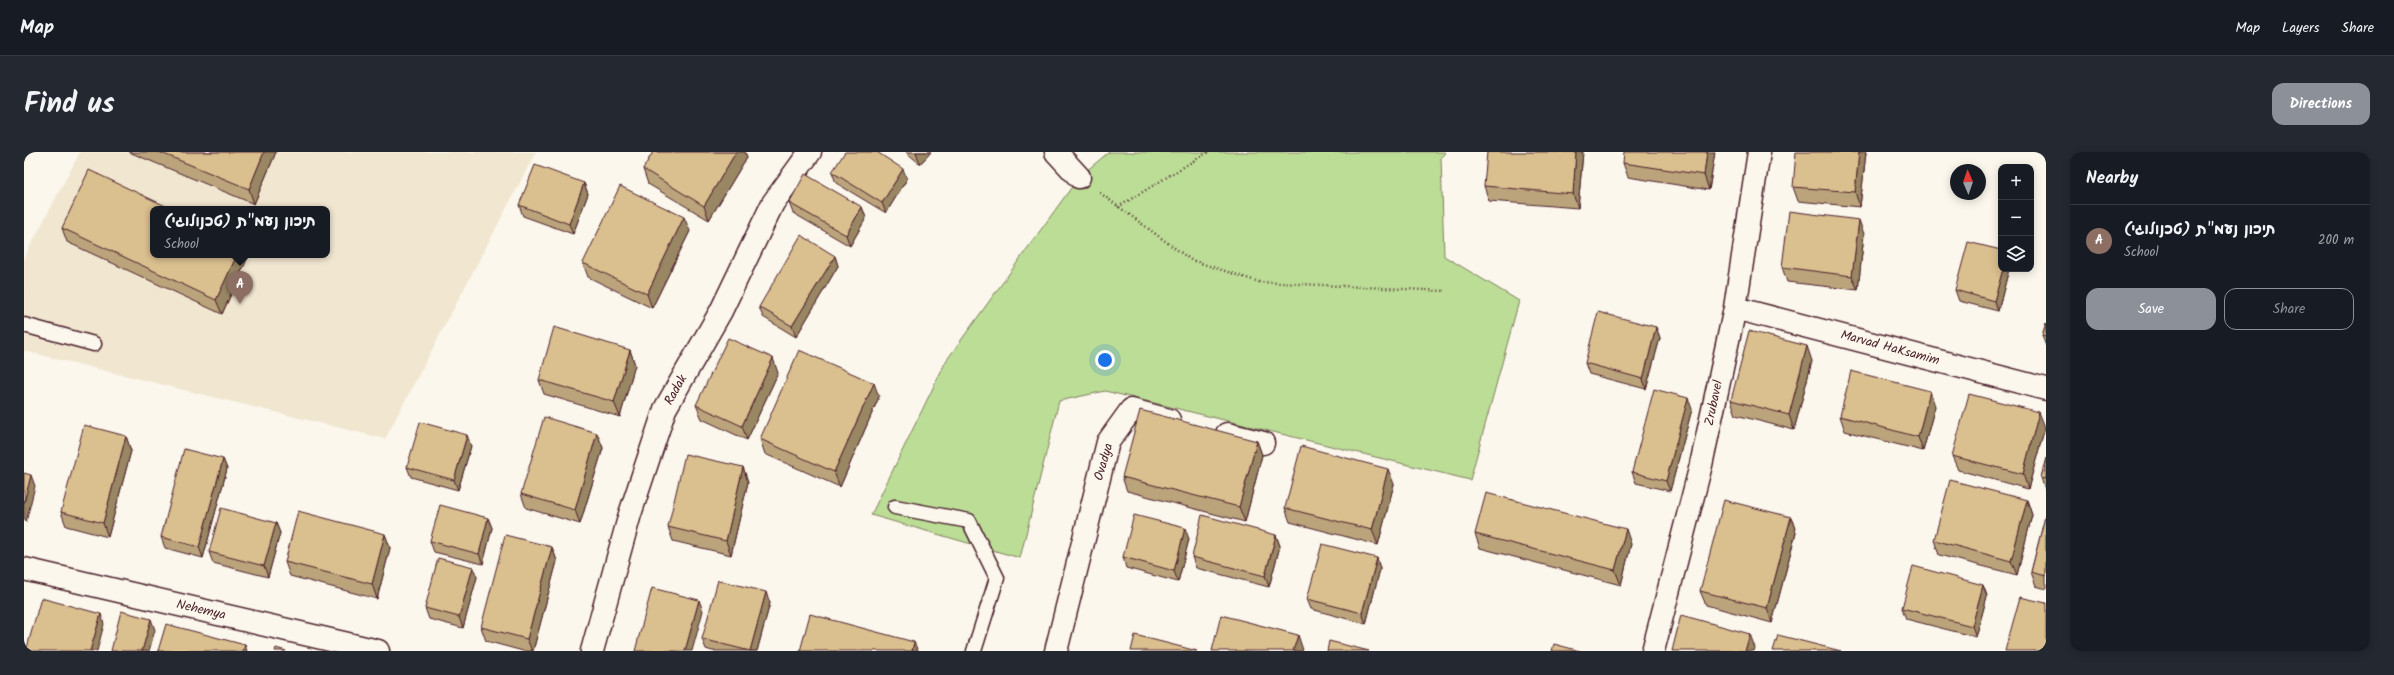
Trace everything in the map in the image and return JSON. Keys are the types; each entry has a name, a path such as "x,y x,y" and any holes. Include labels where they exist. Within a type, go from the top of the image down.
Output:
{"street":[{"name":"Radak","path":"592,651 630,514 665,409 721,311 773,202 810,152"},
{"path":"1056,152 1079,177"},
{"name":"Zrubavel","path":"1653,651 1701,465 1735,308 1759,152"},
{"name":"Marvad HaKsamim","path":"1735,308 2046,389"},
{"name":"Ovadya","path":"1056,651 1108,442 1131,410 1263,443"},
{"name":"Nehemya","path":"24,569 378,651"}],"lane":[{"path":"24,325 94,344"},
{"path":"895,507 969,521 997,578 974,651"}],"path":[{"path":"1118,207 1208,152"},
{"path":"1079,177 1191,260 1259,282 1446,292"}],"shaded area":[{"path":"80,152 536,152 385,439 24,351 24,258"}],"green space":[{"path":"1109,152 1446,152 1441,157 1444,256 1519,301 1470,480 1105,391 1059,401 1020,558 871,515 946,361 1079,177"}],"building":[{"path":"159,152 264,152 249,189"},
{"path":"653,152 736,152 704,206 643,169"},
{"path":"845,152 877,152 903,169 882,203 832,172"},
{"path":"1487,152 1576,152 1573,194 1484,186"},
{"path":"1624,152 1707,152 1704,175 1623,163"},
{"path":"1796,152 1859,152 1855,192 1793,187"},
{"path":"535,165 584,183 569,224 519,205"},
{"path":"89,170 166,206 150,206 150,258 236,258 216,300 62,228"},
{"path":"805,174 862,207 846,235 789,203"},
{"path":"620,186 684,217 647,294 583,263"},
{"path":"1789,211 1859,220 1852,276 1782,267"},
{"path":"801,235 835,256 792,326 759,307"},
{"path":"1968,242 1998,249 1998,272 2002,272 1994,301 1955,290"},
{"path":"1598,312 1656,327 1643,379 1585,363"},
{"path":"2046,323 2046,337 2042,336"},
{"path":"554,327 630,350 614,402 539,380"},
{"path":"1749,331 1807,346 1789,415 1731,400"},
{"path":"728,338 773,358 742,426 696,405"},
{"path":"799,350 874,383 834,472 760,439"},
{"path":"1851,371 1930,391 1918,437 1840,416"},
{"path":"1654,389 1688,398 1666,481 1632,472"},
{"path":"1969,394 2039,412 2023,474 1952,456"},
{"path":"1140,410 1257,441 1239,507 1122,477"},
{"path":"544,417 597,433 575,510 521,494"},
{"path":"420,422 467,435 454,480 407,467"},
{"path":"84,425 126,436 103,523 61,512"},
{"path":"1301,446 1388,469 1372,530 1285,508"},
{"path":"184,449 223,459 199,547 161,537"},
{"path":"685,454 743,467 726,541 668,527"},
{"path":"2046,458 2046,479 2041,478"},
{"path":"24,473 31,475 24,503"},
{"path":"1950,480 2027,500 2011,561 1934,540"},
{"path":"1486,493 1626,529 1615,570 1475,534"},
{"path":"1724,500 1791,517 1767,608 1700,591"},
{"path":"440,505 488,518 479,554 430,541"},
{"path":"221,508 276,523 264,566 209,552"},
{"path":"298,511 385,534 372,584 285,562"},
{"path":"2046,513 2046,576 2031,572"},
{"path":"1134,515 1185,528 1174,571 1123,557"},
{"path":"1202,515 1276,535 1265,576 1192,557"},
{"path":"505,535 552,547 527,639 481,627"},
{"path":"1322,544 1377,558 1362,613 1307,599"},
{"path":"438,558 473,567 459,617 425,608"},
{"path":"1913,566 1983,585 1972,626 1902,608"},
{"path":"718,580 766,592 750,651 702,639"},
{"path":"652,588 699,600 685,651 635,651"},
{"path":"2020,597 2046,603 2046,651 2005,651"},
{"path":"41,598 101,614 90,651 26,651"},
{"path":"121,611 151,619 142,651 111,651"},
{"path":"810,614 914,642 912,651 800,651"},
{"path":"1221,615 1298,635 1293,651 1212,651"},
{"path":"1681,615 1750,634 1745,651 1672,651"},
{"path":"166,624 245,645 243,651 158,651"},
{"path":"1135,635 1197,651 1131,651"},
{"path":"1778,635 1841,651 1773,651"},
{"path":"1329,641 1369,651 1327,651"},
{"path":"1554,644 1580,651 1552,651"},
{"path":"276,648 286,651 275,651"}],"place":[{"name":"תיכון נעמ\"ת (טכנולוגי)","path":"240,304"}]}
